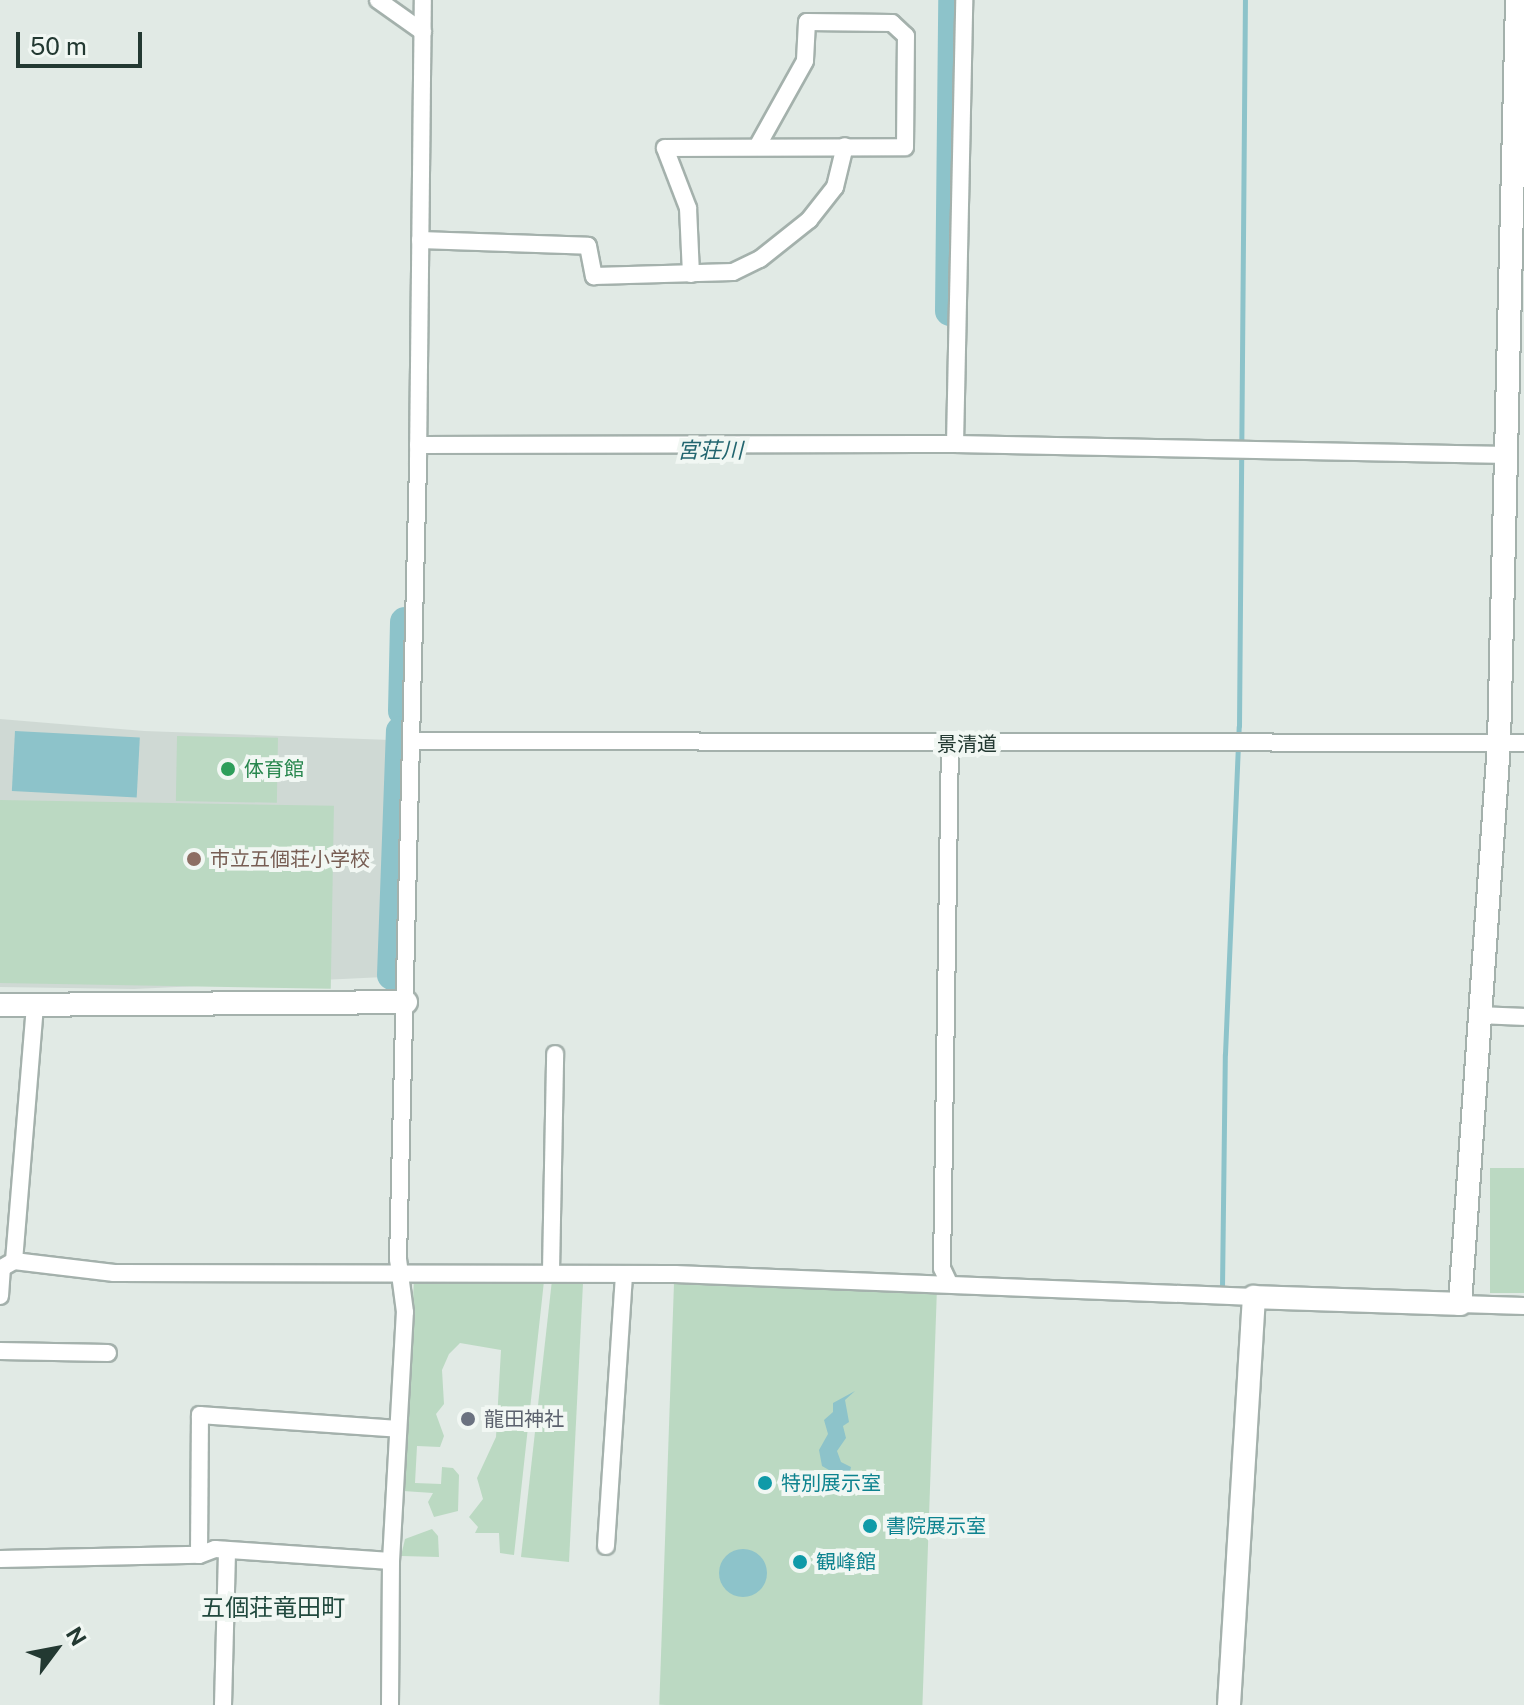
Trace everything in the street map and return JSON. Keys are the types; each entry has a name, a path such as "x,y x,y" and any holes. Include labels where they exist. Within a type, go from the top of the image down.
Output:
{"street":[{"path":"378,0 423,32"},
{"path":"390,1705 391,1561 403,1270 398,1259 418,445 423,0"},
{"path":"955,444 964,0"},
{"path":"1460,1304 1499,743 1518,158 1517,0"},
{"path":"691,274 688,208 665,148 905,147 906,36 892,23 807,22 805,61 757,147"},
{"path":"420,240 588,246 594,276 733,272 760,259 809,220 835,187 845,146"},
{"path":"418,445 955,444 1509,455"},
{"name":"景清道","path":"411,741 1524,743"},
{"path":"948,1281 942,1268 950,744"},
{"path":"0,1005 406,1002"},
{"path":"0,1296 35,1007"},
{"path":"1480,1015 1524,1017"},
{"path":"551,1271 555,1054"},
{"path":"5,1266 114,1273 392,1276 403,1270 551,1271 624,1276 948,1281 1254,1297 1524,1306"},
{"path":"606,1546 624,1276"},
{"path":"1229,1705 1254,1297"},
{"path":"0,1351 108,1353"},
{"path":"199,1555 200,1415 398,1429"},
{"path":"0,1559 199,1555 227,1550 391,1561"},
{"path":"223,1705 227,1550"}],"shaded area":[{"name":"市立五個荘小学校","path":"0,719 144,731 391,740 384,977 134,989 0,987"}],"green space":[{"name":"体育館","path":"177,736 278,738 277,803 176,801"},
{"name":"市立五個荘小学校","path":"0,800 334,806 331,989 0,983"},
{"path":"1490,1168 1524,1168 1524,1293 1490,1293"},
{"path":"414,1280 544,1281 514,1555 500,1553 499,1533 475,1533 478,1527 469,1517 483,1499 477,1478 496,1437 501,1350 460,1343 449,1354 442,1370 444,1404 436,1414 444,1436 440,1447 417,1446 415,1483 441,1484 442,1467 453,1468 459,1475 458,1511 434,1517 428,1502 433,1493 403,1491"},
{"path":"552,1280 583,1283 569,1562 521,1557"},
{"path":"674,1283 937,1292 922,1705 659,1705"},
{"path":"432,1529 438,1536 439,1557 401,1556 405,1539"}],"water":[{"path":"15,731 140,738 137,797 12,791"},
{"path":"855,1391 845,1400 849,1422 843,1426 846,1438 837,1451 841,1462 851,1467 848,1481 822,1466 819,1450 828,1434 824,1420 833,1412 833,1403"},
{"path":"743,1549 760,1556 767,1573 760,1590 743,1597 726,1590 719,1573 726,1556"}],"waterway":[{"name":"宮荘川","path":"950,311 953,0"},
{"path":"1222,1288 1225,1054 1239,726 1245,0"},
{"name":"宮荘川","path":"403,711 405,622"},
{"name":"宮荘川","path":"392,975 401,731"}],"place":[{"name":"体育館","path":"228,769"},
{"name":"市立五個荘小学校","path":"194,859"},
{"name":"龍田神社","path":"468,1419"},
{"name":"特別展示室","path":"765,1483"},
{"name":"書院展示室","path":"870,1526"},
{"name":"観峰館","path":"800,1562"}],"district":[{"name":"五個荘竜田町","path":"273,1608"}]}
